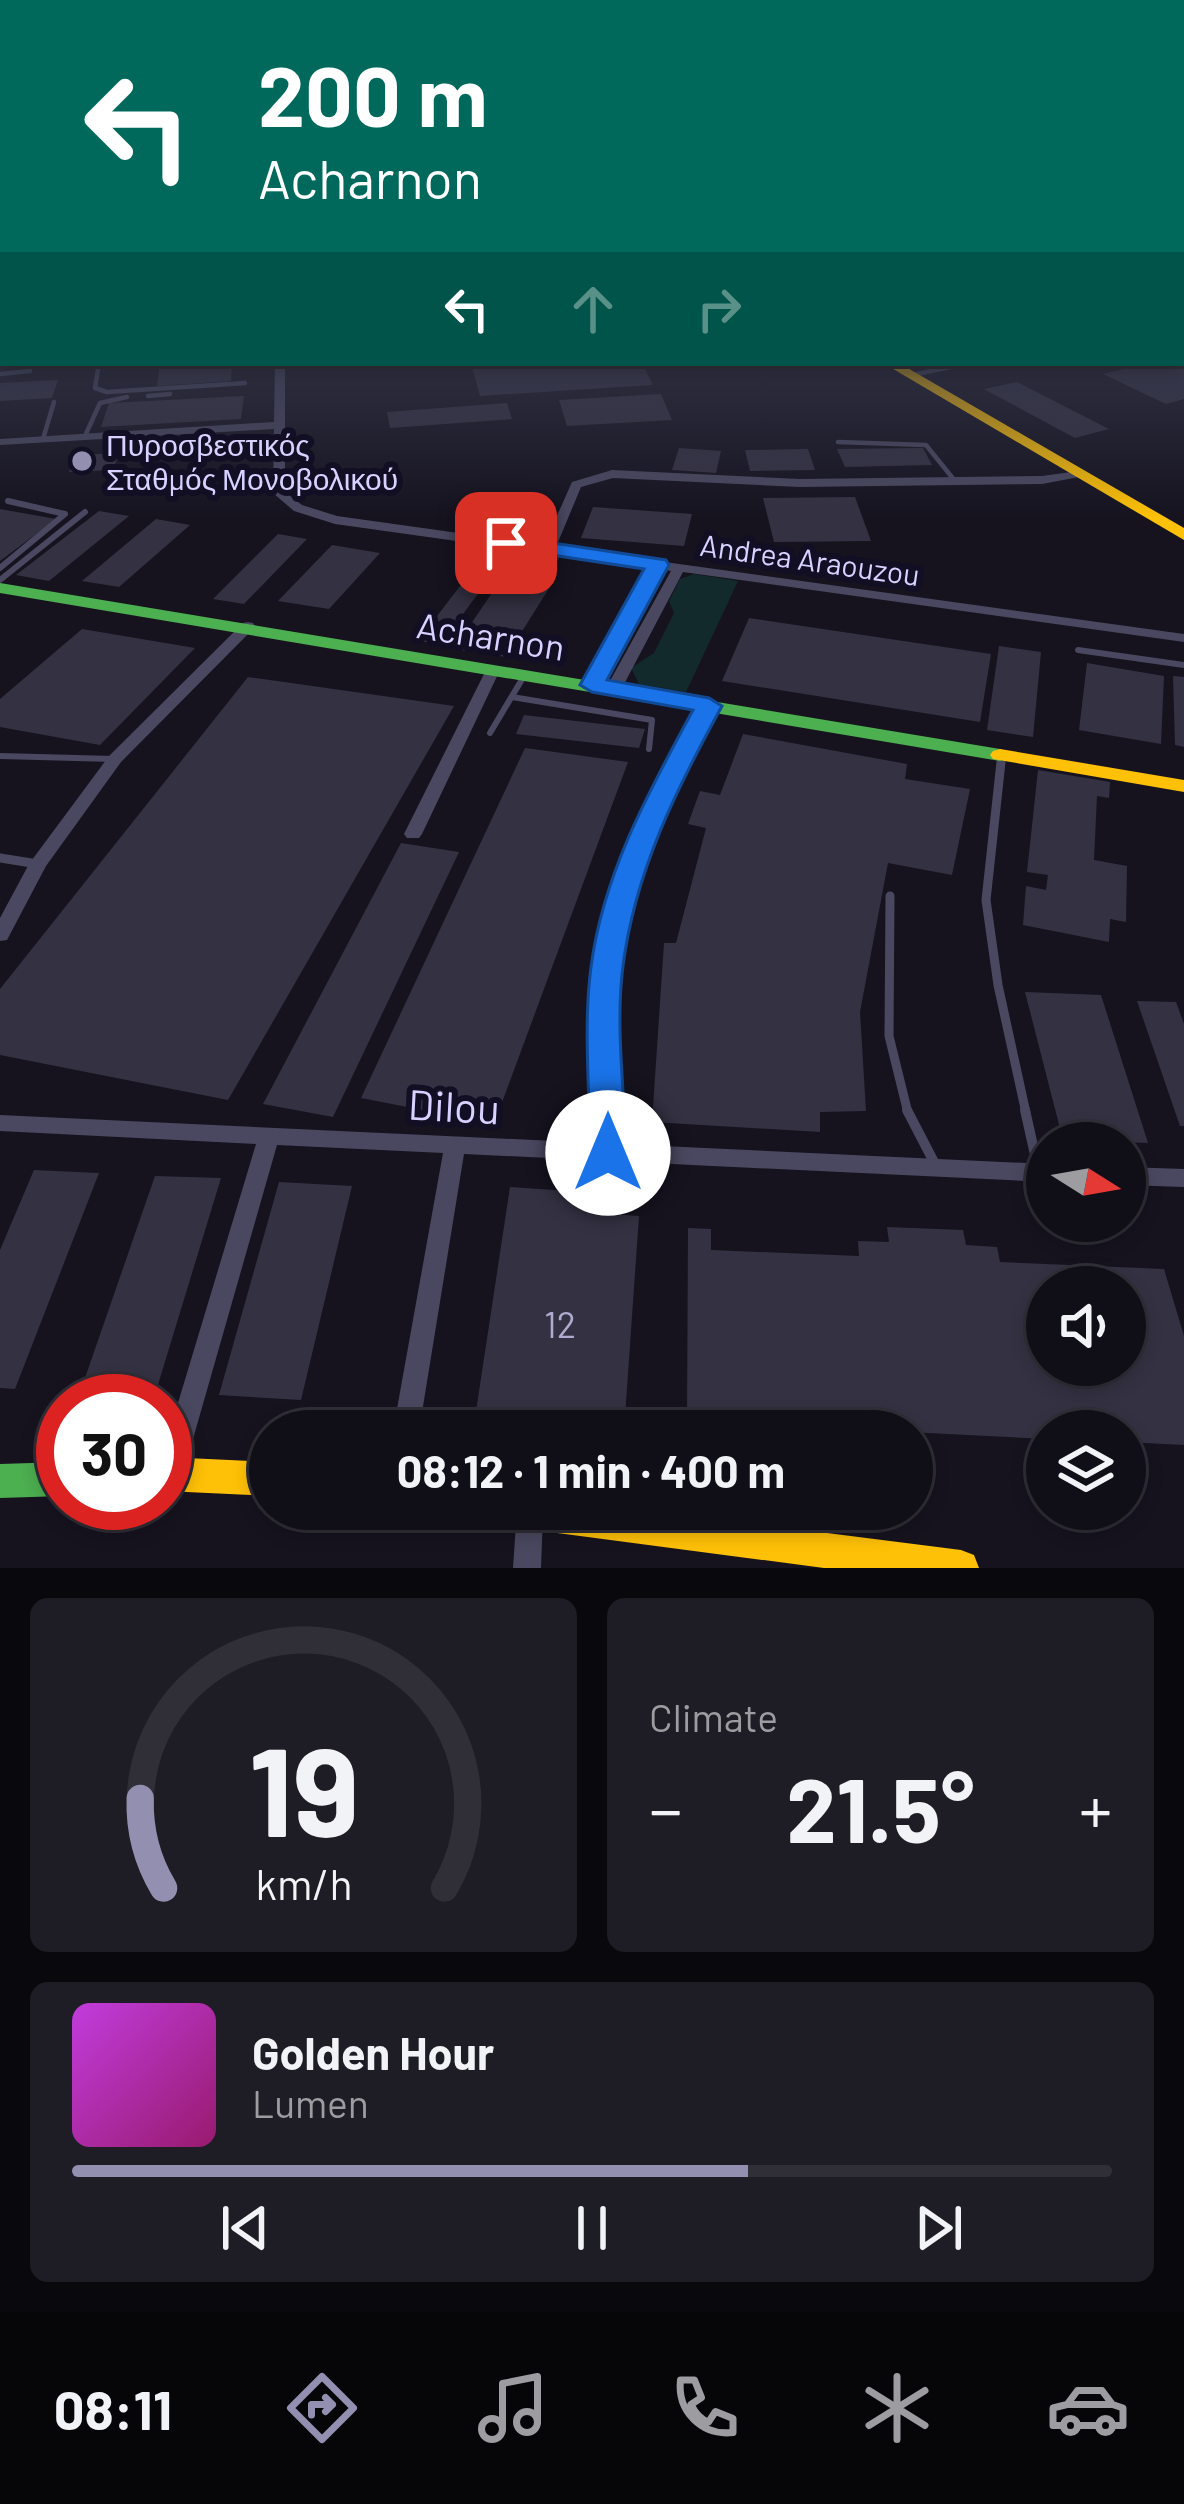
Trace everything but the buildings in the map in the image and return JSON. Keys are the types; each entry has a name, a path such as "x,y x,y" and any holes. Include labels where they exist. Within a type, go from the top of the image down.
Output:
{"street":[{"name":"Andrea Araouzou","path":"280,372 279,493 298,508 335,520 1184,638"},
{"path":"891,372 1052,459"},
{"path":"906,372 1184,535"},
{"path":"0,442 281,425"},
{"path":"549,548 576,485 612,474 800,483 1042,480 1076,474"},
{"path":"603,687 658,565"},
{"path":"603,687 679,568"},
{"name":"Acharnon","path":"0,584 1184,786"},
{"path":"0,935 38,864 116,759 248,626"},
{"path":"413,834 493,670"},
{"path":"608,1153 607,968 626,885 653,808 709,706"},
{"name":"Dilou","path":"0,1123 1026,1172"},
{"path":"192,1391 269,1135"},
{"path":"410,1410 455,1144"},
{"path":"1146,1177 1184,1178"},
{"path":"192,1475 249,1478"},
{"path":"0,1481 36,1480"},
{"path":"520,1530 527,1568"},
{"path":"659,1530 961,1568"}],"lane":[{"path":"98,372 95,388 107,392 245,383"},
{"path":"911,375 925,372"},
{"path":"85,436 94,410 103,401 170,394"},
{"path":"43,439 55,402"},
{"path":"838,442 926,445 955,481"},
{"path":"0,568 65,514 8,501"},
{"path":"0,584 85,512"},
{"path":"1078,650 1184,665"},
{"path":"490,733 525,675"},
{"path":"512,697 652,720 649,749"},
{"path":"0,756 116,759"},
{"path":"1002,756 986,900 998,985 1031,1122"},
{"path":"0,857 38,864"},
{"path":"890,896 884,993 892,1061 910,1125 938,1168"}],"green space":[{"path":"694,574 738,581 686,692 639,684 631,668 654,653 674,613 669,601 680,579"}],"traffic: fast":[{"path":"0,588 1000,755"},
{"path":"0,1481 36,1480"}],"traffic: slow":[{"path":"906,372 1184,535"},
{"path":"1000,755 1184,786"},
{"path":"192,1475 249,1478"},
{"path":"667,1530 961,1568"}],"place":[{"name":"Πυροσβεστικός Σταθμός Μονοβολικού","path":"82,461"}],"route":[{"path":"506,543 658,565 592,685 709,706 653,808 626,885 607,968 608,1153"}]}
